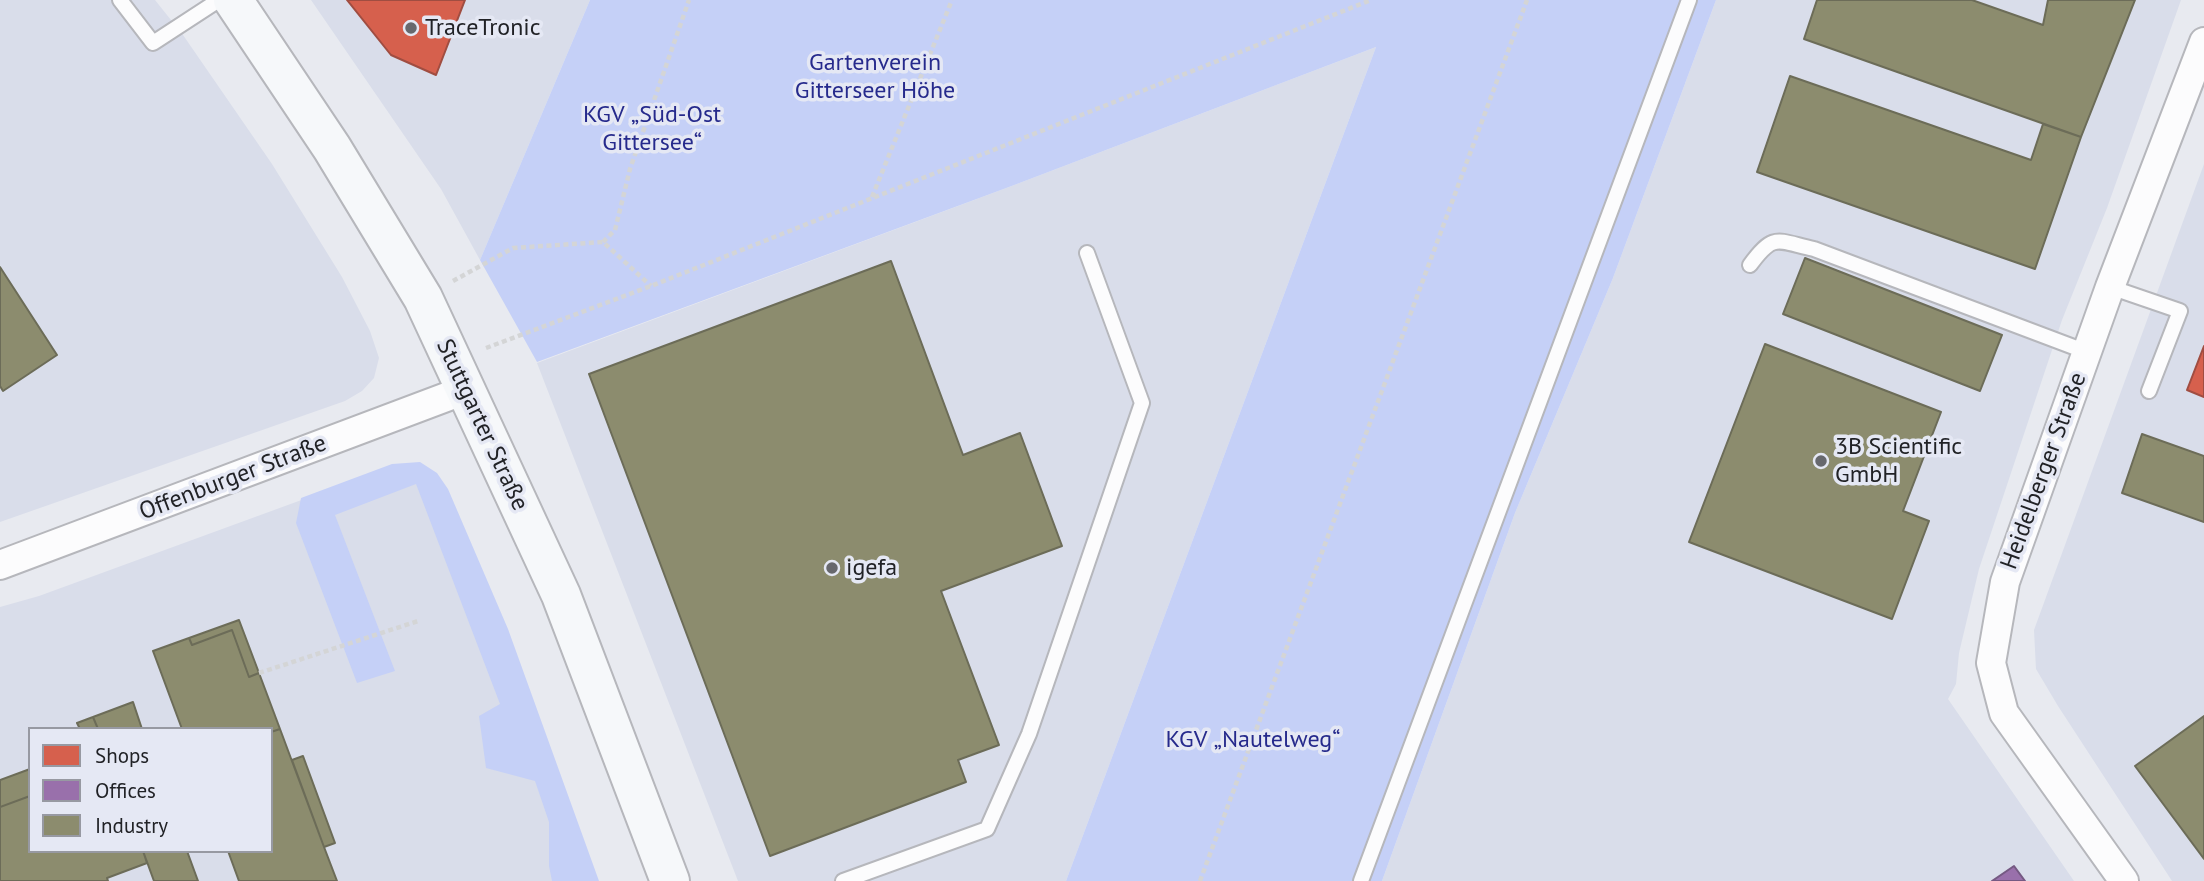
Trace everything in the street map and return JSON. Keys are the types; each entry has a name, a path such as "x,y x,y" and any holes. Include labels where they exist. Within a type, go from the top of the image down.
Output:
{"main road":[{"name":"Stuttgarter Straße","path":"233,0 332,148 423,298 561,595 670,881"}],"street":[{"name":"Heidelberger Straße","path":"2124,881 2004,713 1991,663 2005,582 2110,286 2204,42"},
{"name":"Offenburger Straße","path":"0,565 459,376"}],"lane":[{"path":"120,0 153,43 219,0"},
{"path":"1361,881 1689,0"},
{"path":"1750,265 1765,245 1776,241 1814,249 2087,352"},
{"path":"843,881 987,829 1029,734 1142,402 1087,253"},
{"path":"2110,286 2180,311 2149,391"}],"path":[{"path":"423,298 513,248 603,242 615,230 630,169 689,0"},
{"path":"872,198 952,0"},
{"path":"459,376 650,286 1371,0"},
{"path":"1200,881 1527,0"},
{"path":"603,242 650,286"},
{"path":"259,673 418,621"}],"shaded area":[{"path":"0,0 155,0 183,35 272,164 342,277 370,331 379,358 374,378 362,391 345,401 0,522"},
{"path":"311,0 590,0 480,260 441,189"},
{"path":"1716,0 2181,0 2107,208 2062,320 1979,569 1959,653 1956,684 1948,699 2074,881 1382,881 1515,513 1613,278"},
{"path":"1376,47 1066,881 738,881 537,363"},
{"path":"2204,164 2204,881 2172,881 2036,669 2034,630"},
{"path":"389,468 421,484 495,659 570,881 0,881 0,607 39,596"}],"green space":[{"path":"590,0 1716,0 1613,278 1515,513 1382,881 1066,881 1376,47 537,362 480,260"},
{"path":"420,462 437,473 448,489 508,629 599,881 552,881 549,866 549,822 535,781 486,768 479,716 500,704 416,484 335,515 395,671 357,683 296,523 301,498 392,464"}],"building: Shops":[{"name":"TraceTronic","path":"347,0 465,0 436,75 391,55"},
{"path":"2204,346 2204,397 2187,390"}],"building: Offices":[{"path":"2014,866 2025,881 1992,881"}],"building: Industry":[{"path":"1817,0 1972,0 2043,25 2048,0 2135,0 2081,137 1804,39"},
{"path":"1790,76 2031,160 2043,124 2081,137 2035,269 1757,172"},
{"path":"1805,258 2002,335 1980,391 1783,314"},
{"name":"igefa","path":"891,261 963,455 1020,433 1062,546 941,591 999,745 958,760 966,782 770,856 589,374"},
{"path":"0,267 57,355 3,391 0,386"},
{"name":"3B Scientific GmbH","path":"1765,344 1941,412 1903,511 1929,521 1892,619 1689,542"},
{"path":"2142,434 2204,456 2204,522 2122,493"},
{"path":"239,620 259,673 249,677 232,630 192,645 189,638"},
{"path":"232,630 249,677 259,673 280,729 273,731 273,727 181,727 153,651 189,638 192,645"},
{"path":"133,702 141,727 97,727 93,717"},
{"path":"2204,716 2204,859 2135,766"},
{"path":"93,717 97,727 79,727 77,723"},
{"path":"280,729 337,881 239,881 229,853 273,853 273,731"},
{"path":"303,756 335,843 324,847 292,760"},
{"path":"28,770 28,797 0,807 0,780"},
{"path":"28,797 28,853 144,853 147,863 107,878 108,881 0,881 0,807"},
{"path":"144,853 188,853 198,881 154,881"}],"place":[{"name":"TraceTronic","path":"411,28"},
{"name":"3B Scientific GmbH","path":"1821,461"},
{"name":"igefa","path":"832,568"}],"park label":[{"name":"Gartenverein Gitterseer Höhe","path":"875,77"},
{"name":"KGV „Süd-Ost Gittersee“","path":"652,129"},
{"name":"KGV „Nautelweg“","path":"1253,740"}]}
